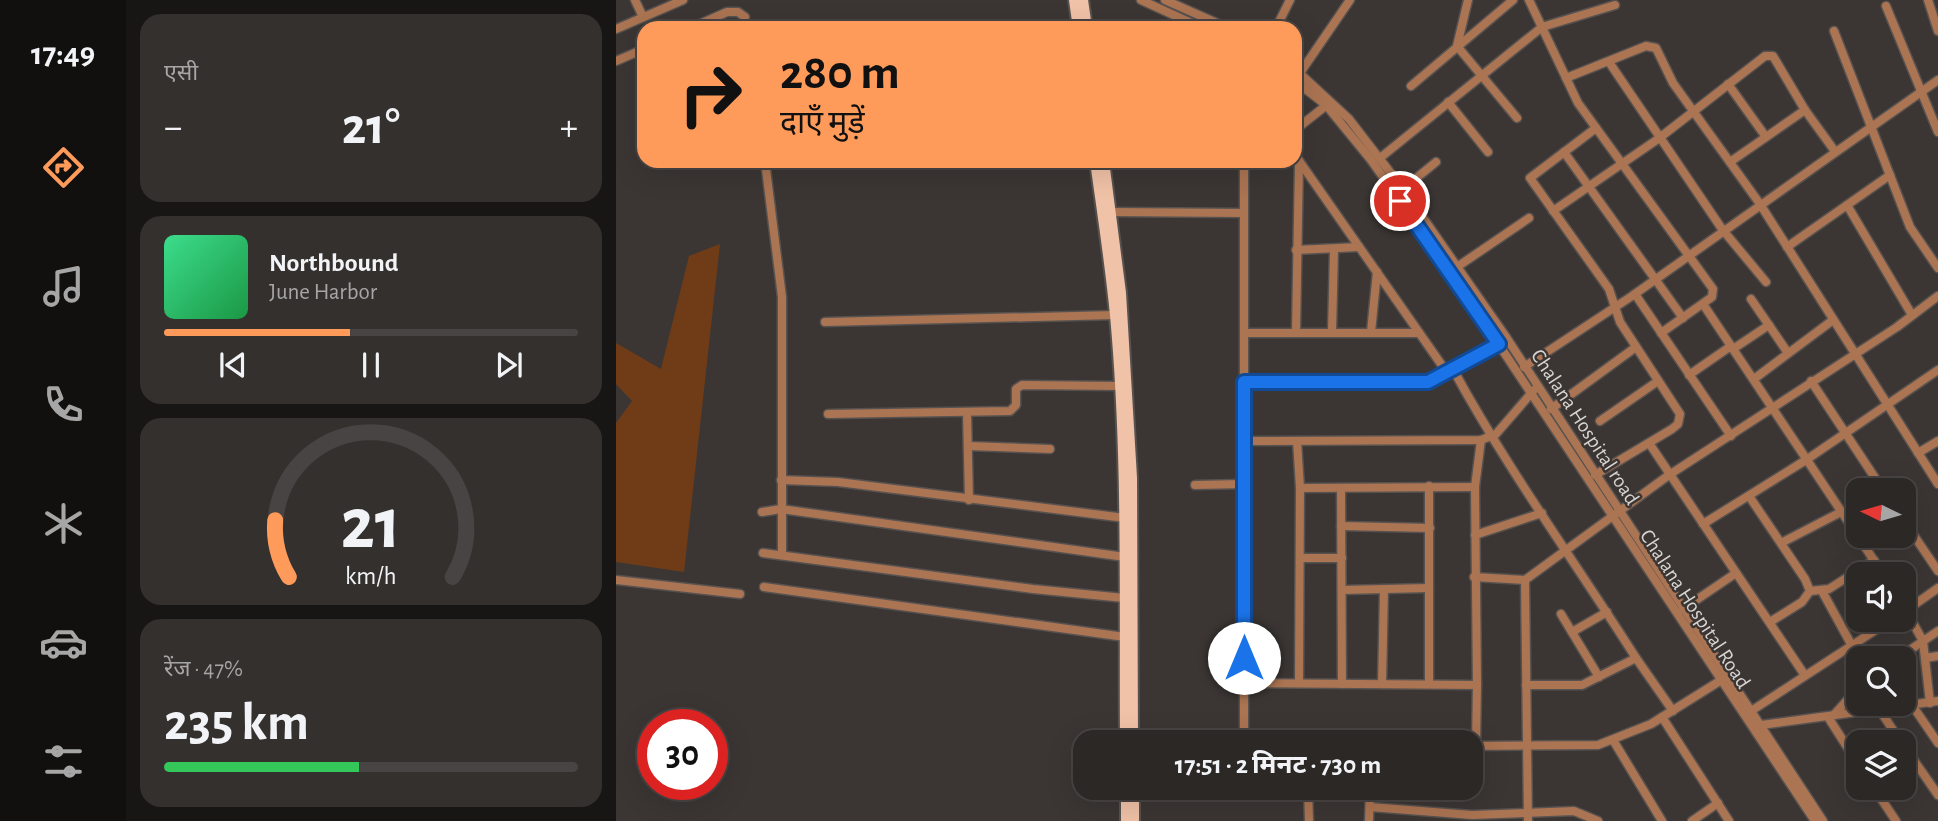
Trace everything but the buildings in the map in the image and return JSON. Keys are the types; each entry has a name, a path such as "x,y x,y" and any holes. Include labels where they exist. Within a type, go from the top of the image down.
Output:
{"main road":[{"path":"1074,0 1077,21"},
{"path":"1083,0 1086,21"},
{"path":"1096,168 1115,315 1119,386 1125,519 1125,730"},
{"path":"1105,168 1121,293 1132,478 1133,730"},
{"path":"1126,800 1126,821"},
{"path":"1134,800 1134,821"}],"street":[{"path":"635,0 643,17"},
{"path":"1141,0 1187,21"},
{"path":"1165,0 1213,21"},
{"path":"1188,9 1192,0"},
{"path":"1280,21 1290,0"},
{"path":"1302,66 1350,0"},
{"path":"1457,46 1467,0"},
{"path":"1411,86 1513,0"},
{"path":"1529,0 1578,103 1713,289 1712,297 1661,333"},
{"path":"1928,0 1935,12 1938,31"},
{"path":"616,29 679,1"},
{"path":"1380,158 1542,27 1615,5"},
{"path":"1886,6 1938,132"},
{"path":"707,21 727,12 738,12 745,18"},
{"path":"1834,31 1910,227 1938,268"},
{"path":"1457,46 1517,118"},
{"path":"1566,78 1654,46 1673,83 1760,204 1938,484"},
{"path":"616,61 637,52"},
{"path":"1553,211 1658,139 1765,56 1773,56 1805,110 1835,150"},
{"path":"1609,62 1658,139 1722,229 1766,282"},
{"name":"Chalana Hospital road","path":"1302,75 1380,158 1457,267 1524,367 1534,389 1551,409 1595,475 1615,513 1683,609 1725,678 1761,725 1815,819"},
{"path":"1524,367 1615,307 1722,229 1938,80"},
{"path":"1728,84 1766,137"},
{"name":"Chalana Hospital Road","path":"1302,86 1329,103 1499,344 1534,389 1815,819"},
{"path":"1448,102 1488,152"},
{"path":"1302,124 1329,103"},
{"path":"1730,162 1805,110"},
{"path":"1595,475 1649,443 1680,420 1677,408 1620,322 1609,289 1530,178 1596,128"},
{"path":"1564,152 1683,318"},
{"path":"1403,189 1436,162"},
{"path":"1302,165 1419,333 1451,372 1485,439 1568,550 1673,711"},
{"path":"766,168 782,297 782,555"},
{"path":"1244,168 1244,730"},
{"path":"1296,332 1297,168"},
{"path":"1787,247 1890,175"},
{"path":"1847,205 1912,315"},
{"path":"1110,212 1244,213"},
{"path":"1457,267 1529,218"},
{"path":"1296,250 1359,247"},
{"path":"1332,332 1334,250"},
{"path":"1371,332 1377,272"},
{"path":"1635,293 1731,436"},
{"path":"1474,577 1525,580 1669,475 1938,296"},
{"path":"1751,299 1788,353"},
{"path":"1703,304 1874,560 1822,591 1810,591"},
{"path":"825,322 1115,315"},
{"path":"1754,379 1833,320"},
{"path":"1689,375 1769,325"},
{"path":"1244,333 1419,333"},
{"path":"1244,382 1421,382 1451,372 1499,344"},
{"path":"1551,409 1636,347"},
{"path":"1703,524 1806,460 1938,370"},
{"path":"1600,421 1658,381"},
{"path":"1811,381 1875,478"},
{"path":"828,414 1010,411 1016,405 1016,389 1022,385 1119,386"},
{"path":"1474,730 1477,685 1475,487 1485,439 1534,389"},
{"path":"967,413 969,500"},
{"path":"1243,441 1485,439"},
{"path":"1297,441 1300,488 1299,683"},
{"path":"1918,453 1938,441"},
{"path":"1649,443 1804,674"},
{"path":"968,446 1050,449"},
{"path":"781,480 838,482 1125,519"},
{"path":"1195,485 1243,484"},
{"path":"1429,486 1429,684"},
{"path":"1300,488 1475,487"},
{"path":"1341,488 1342,684"},
{"path":"1749,496 1810,591"},
{"path":"762,512 780,509 1125,557"},
{"path":"1781,543 1841,512"},
{"path":"1475,535 1542,513"},
{"path":"1341,526 1430,527"},
{"path":"1916,539 1938,571"},
{"path":"763,553 1032,589 1124,598"},
{"path":"1300,558 1342,558"},
{"path":"1683,609 1736,573"},
{"path":"616,580 740,594"},
{"path":"1525,580 1529,818"},
{"path":"764,587 1125,637"},
{"path":"1342,590 1430,588"},
{"path":"1916,603 1938,588"},
{"path":"1382,684 1384,589"},
{"path":"1770,622 1802,602 1810,591"},
{"path":"1822,591 1851,644"},
{"path":"1572,632 1607,612"},
{"path":"1561,614 1600,677"},
{"path":"1916,629 1923,641 1934,702 1916,704"},
{"path":"1916,646 1938,631"},
{"path":"1751,711 1871,632"},
{"path":"1925,658 1938,656"},
{"path":"1526,685 1567,687 1600,677 1636,658"},
{"path":"1483,746 1581,747 1613,740 1673,711 1725,678"},
{"path":"1244,683 1477,685"},
{"path":"1831,716 1846,700"},
{"path":"1916,711 1938,743"},
{"path":"1761,725 1846,714"},
{"path":"1831,716 1846,743"},
{"path":"1662,717 1729,821"},
{"path":"1613,740 1662,821"},
{"path":"1916,763 1938,795"},
{"path":"1308,800 1309,821"},
{"path":"1369,821 1370,800"},
{"path":"1882,800 1896,821"},
{"path":"1692,821 1718,803"},
{"path":"1370,807 1472,818 1529,818 1574,811 1598,821"},
{"path":"1421,811 1421,821"}],"shaded area":[{"path":"720,244 684,572 616,562 616,423 632,401 616,384 616,343 661,369 689,256"}],"route":[{"path":"1244,658 1244,382 1428,382 1448,374 1499,344 1400,201"}]}
